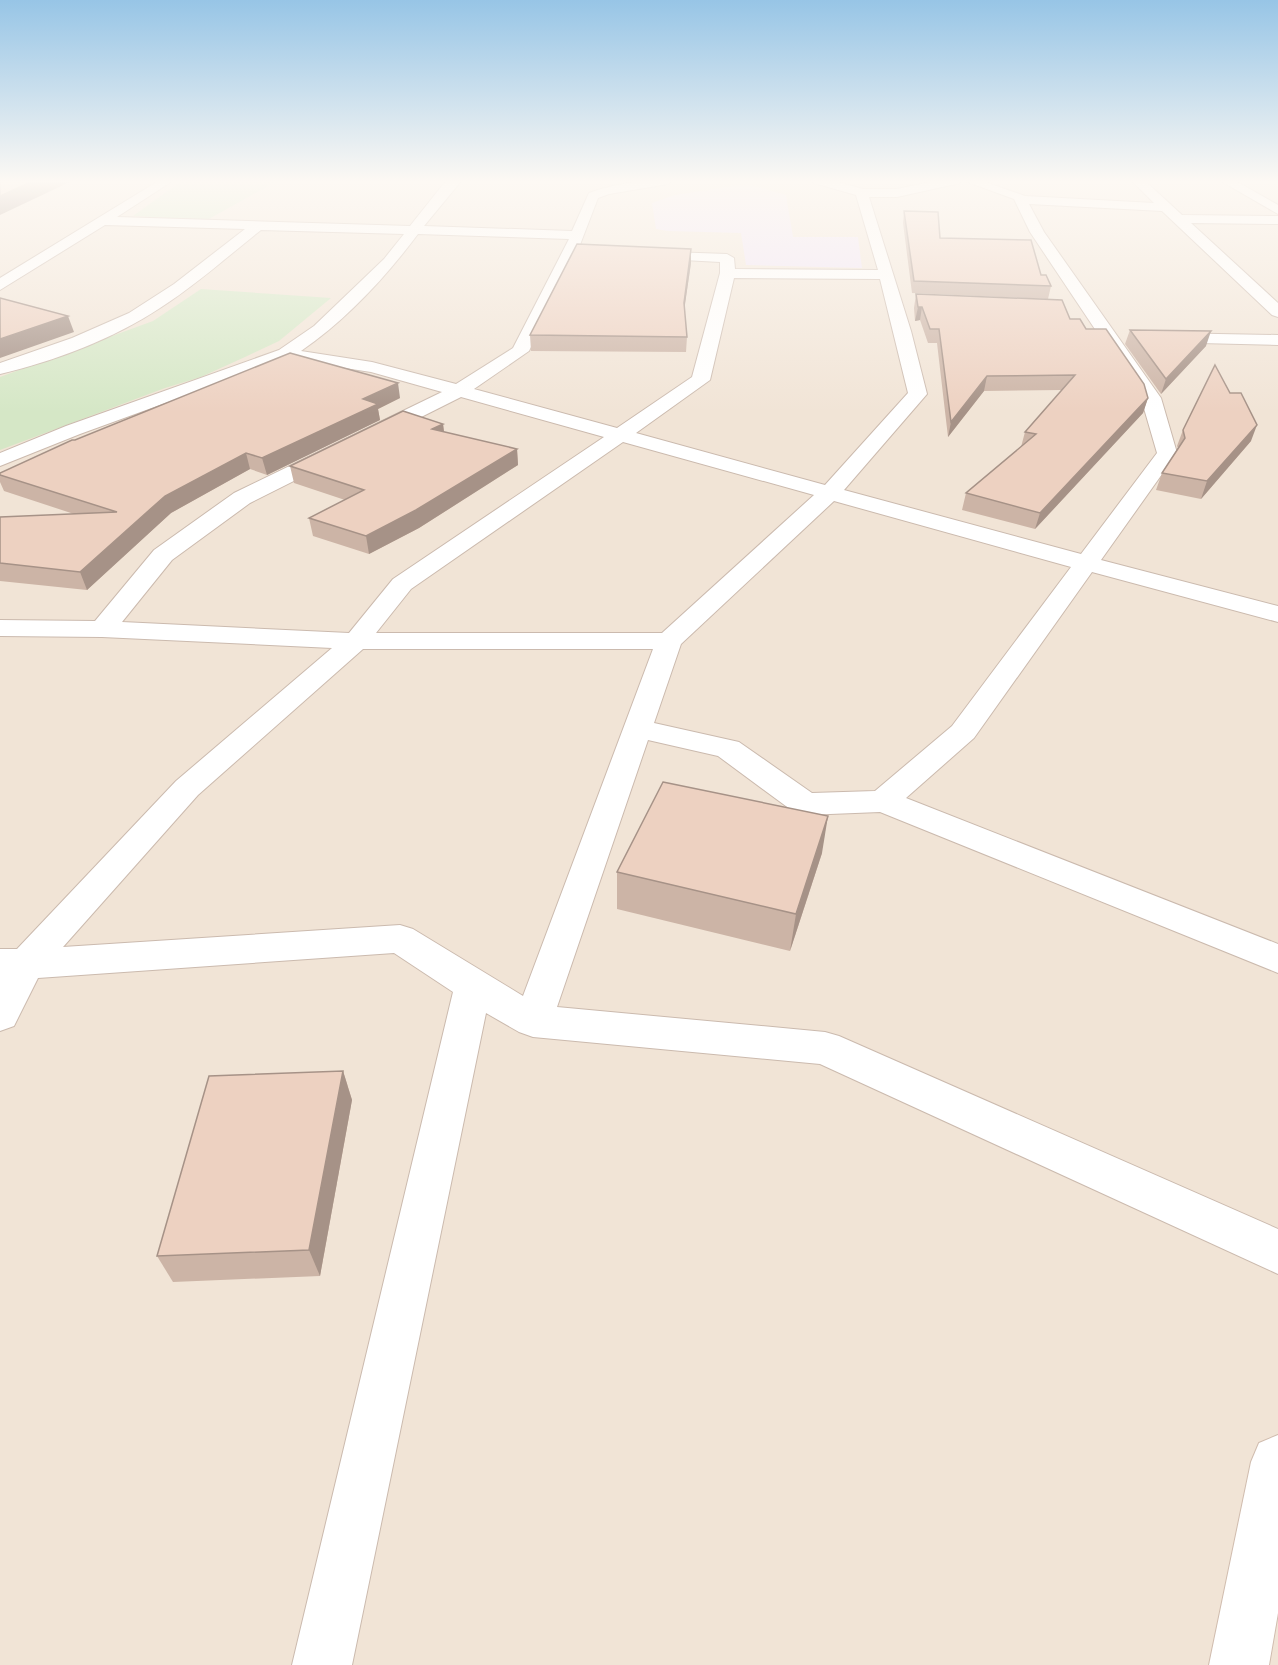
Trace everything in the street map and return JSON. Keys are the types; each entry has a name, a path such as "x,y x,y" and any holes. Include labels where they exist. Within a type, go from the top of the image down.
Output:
{"street":[{"path":"0,285 44,258"},
{"path":"0,369 72,344 153,306 216,258"},
{"path":"0,460 73,430 285,354 320,330 392,258"},
{"path":"102,629 163,555 242,498 459,391 520,351 572,258"},
{"path":"0,1014 13,963 187,788 356,641 402,584 701,380 728,273 727,258 721,258"},
{"path":"533,1021 669,641 829,493 918,394 899,300 886,275 881,258"},
{"path":"883,801 963,732 1167,453 1150,398 1054,258"},
{"path":"1220,258 1278,312"},
{"path":"728,273 886,275"},
{"path":"1065,306 1088,307"},
{"path":"1109,337 1278,340"},
{"path":"285,354 372,368 1278,614"},
{"path":"0,628 102,629 356,641 669,641"},
{"path":"638,729 728,749 805,804 883,801 1278,959"},
{"path":"13,963 400,939 472,986 533,1021 825,1048 1278,1252"},
{"path":"322,1665 472,986"},
{"path":"1239,1665 1278,1462"}],"shaded area":[{"path":"0,258 1278,258 1278,1665 0,1665"},
{"path":"745,258 861,258 862,268 746,265"}],"green space":[{"path":"201,289 331,298 279,341 245,357 201,377 165,388 0,450 0,377 153,321"}],"building":[{"path":"570,258 690,258 684,303 687,337 530,335"},
{"path":"911,258 1036,258 1041,275 1046,275 1051,286 914,281"},
{"path":"916,294 1062,300 1070,319 1080,319 1086,329 1106,329 1144,384 1148,398 1040,513 966,493 1036,434 1025,432 1075,375 987,376 951,422 939,329 930,329 922,307 918,307"},
{"path":"0,298 68,316 0,339"},
{"path":"1130,330 1211,331 1166,379"},
{"path":"290,353 398,383 363,399 378,404 262,458 246,453 165,496 80,572 0,563 0,517 117,512 0,475 0,473 72,440"},
{"path":"1215,365 1230,393 1241,393 1257,425 1207,481 1162,473 1185,438 1183,430"},
{"path":"403,411 443,424 432,429 517,449 416,510 366,536 309,518 364,490 290,466"},
{"path":"663,782 828,816 796,914 617,872"},
{"path":"343,1071 309,1250 157,1256 209,1076"}]}
